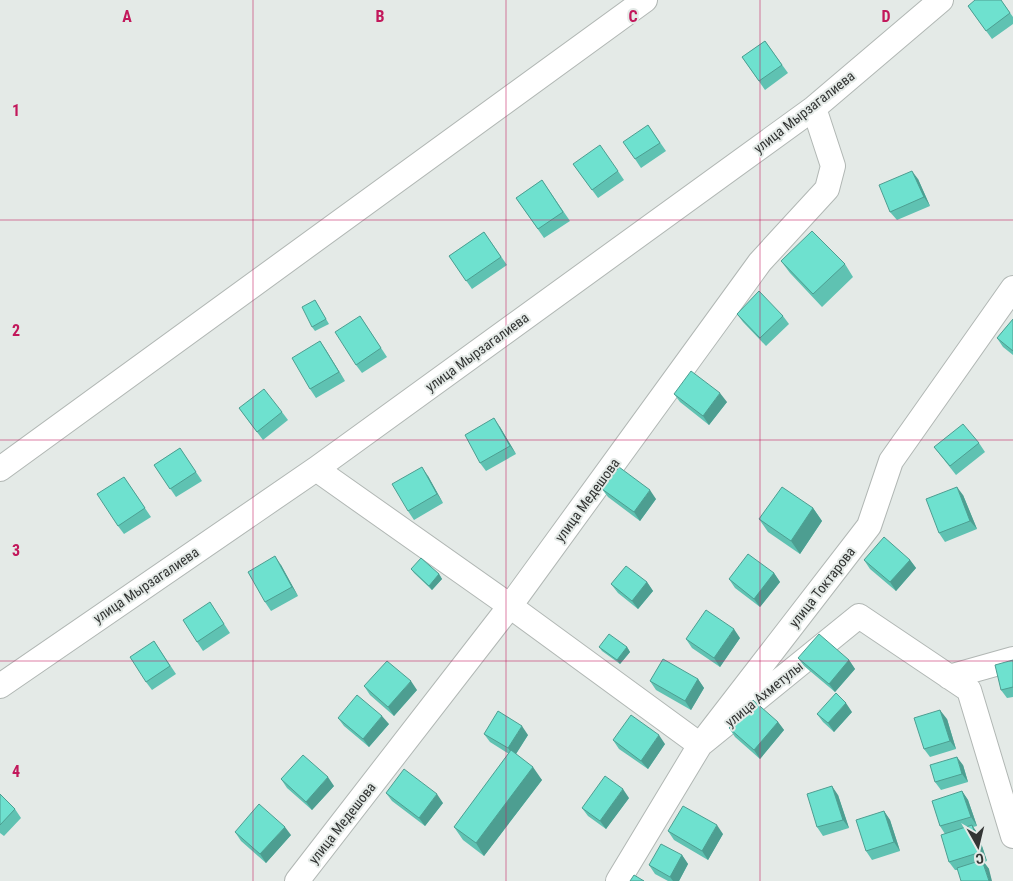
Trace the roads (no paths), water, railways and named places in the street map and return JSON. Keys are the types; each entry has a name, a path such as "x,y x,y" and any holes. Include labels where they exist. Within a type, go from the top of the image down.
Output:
{"street":[{"path":"0,469 645,0"},
{"name":"улица Мырзагалиева","path":"0,686 316,469 814,108 941,0"},
{"name":"улица Медешова","path":"297,881 510,606 760,262 827,189 833,166 814,108"},
{"name":"улица Токтарова","path":"618,881 700,745 869,526 891,461 1013,288"},
{"path":"316,469 510,606 700,745"},
{"name":"улица Ахметулы","path":"700,745 859,616 969,690 1013,836"},
{"path":"949,677 1013,659"}]}
